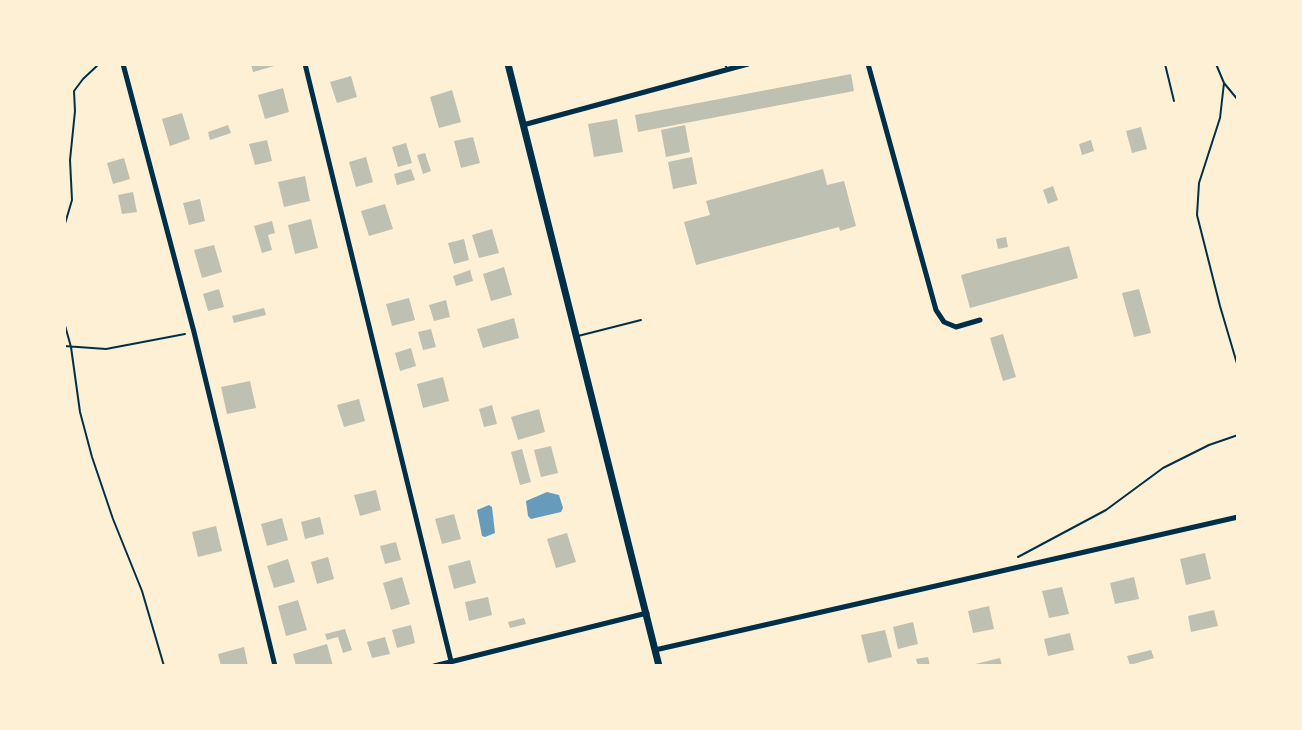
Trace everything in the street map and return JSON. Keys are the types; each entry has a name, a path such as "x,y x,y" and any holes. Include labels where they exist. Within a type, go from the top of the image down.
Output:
{"street":[{"path":"123,64 194,332 275,666"},
{"path":"305,64 451,661"},
{"path":"507,64 659,666"},
{"path":"523,125 726,67 748,64"},
{"path":"868,64 936,310 944,322 956,327 980,320"},
{"path":"655,650 1238,518"},
{"path":"434,666 647,613"}],"lane":[{"path":"576,337 641,320"}],"path":[{"path":"64,227 72,200 70,160 75,111 74,91 99,64"},
{"path":"1165,64 1174,101"},
{"path":"1216,64 1224,83 1238,100"},
{"path":"1224,83 1220,118 1199,183 1197,215 1238,367"},
{"path":"64,322 71,347 80,412 92,457 113,519 142,591 164,666"},
{"path":"64,346 106,349 194,332"},
{"path":"1018,557 1106,510 1163,468 1209,445 1238,435"}],"water":[{"path":"547,492 559,495 563,508 561,512 531,519 528,516 526,501"},
{"path":"489,505 492,507 495,533 485,537 482,536 477,510"}],"building":[{"path":"251,64 277,64 278,65 253,72"},
{"path":"851,74 854,91 638,132 635,115"},
{"path":"351,76 357,97 337,103 330,82"},
{"path":"283,88 289,112 265,119 258,95"},
{"path":"452,90 461,122 439,128 430,97"},
{"path":"182,113 190,139 170,146 162,119"},
{"path":"617,119 623,152 594,157 588,124"},
{"path":"228,125 231,133 210,140 208,132"},
{"path":"685,125 690,152 666,157 661,130"},
{"path":"1141,127 1147,149 1132,153 1126,131"},
{"path":"473,137 480,163 461,168 454,141"},
{"path":"267,140 272,161 255,165 249,144"},
{"path":"1091,140 1094,151 1082,155 1079,144"},
{"path":"406,143 412,163 398,167 392,147"},
{"path":"425,153 431,171 423,174 417,155"},
{"path":"366,157 373,182 356,187 349,162"},
{"path":"692,157 697,184 673,189 668,162"},
{"path":"124,158 130,179 113,184 107,163"},
{"path":"411,169 415,180 397,185 394,174"},
{"path":"823,169 827,185 844,181 856,226 840,231 839,227 696,265 684,222 710,215 706,201"},
{"path":"305,176 310,201 284,207 278,182"},
{"path":"1053,186 1058,200 1048,204 1043,190"},
{"path":"133,192 137,212 122,214 118,195"},
{"path":"200,199 205,221 189,225 183,203"},
{"path":"385,204 393,229 369,236 361,211"},
{"path":"311,219 318,248 295,254 288,225"},
{"path":"272,221 275,233 268,235 272,250 262,253 254,226"},
{"path":"492,229 499,253 479,258 472,235"},
{"path":"1006,237 1008,247 998,249 996,239"},
{"path":"464,239 469,260 454,264 448,243"},
{"path":"214,245 222,272 202,278 194,250"},
{"path":"1069,246 1078,278 970,308 961,275"},
{"path":"504,267 512,295 491,301 483,274"},
{"path":"470,270 473,281 456,286 453,276"},
{"path":"219,289 224,307 208,311 203,294"},
{"path":"1139,289 1151,333 1134,337 1122,293"},
{"path":"409,298 415,320 392,326 386,304"},
{"path":"446,300 450,317 434,321 429,305"},
{"path":"264,308 266,315 234,323 232,316"},
{"path":"514,318 519,338 483,348 477,329"},
{"path":"431,329 436,347 423,350 418,332"},
{"path":"1003,334 1016,377 1003,381 990,338"},
{"path":"411,348 416,366 400,371 395,353"},
{"path":"443,377 449,401 423,408 417,384"},
{"path":"250,381 256,408 227,414 221,387"},
{"path":"359,399 365,421 344,427 337,405"},
{"path":"492,405 497,424 484,427 479,409"},
{"path":"539,409 545,432 518,440 511,417"},
{"path":"551,446 558,473 541,477 534,450"},
{"path":"522,449 531,482 520,485 511,452"},
{"path":"376,490 381,510 360,516 354,495"},
{"path":"454,514 461,539 442,544 435,519"},
{"path":"320,517 324,534 305,539 301,522"},
{"path":"282,518 288,540 267,546 261,524"},
{"path":"216,526 222,551 198,557 192,532"},
{"path":"567,533 576,562 556,568 547,539"},
{"path":"396,542 401,560 385,564 380,546"},
{"path":"1205,553 1211,579 1186,585 1180,559"},
{"path":"328,557 334,579 317,584 311,562"},
{"path":"288,559 295,582 274,588 267,566"},
{"path":"470,560 476,583 454,589 448,566"},
{"path":"402,577 410,604 391,610 383,583"},
{"path":"1134,577 1139,599 1115,604 1110,583"},
{"path":"1062,587 1069,614 1049,618 1042,591"},
{"path":"488,597 492,615 469,621 465,602"},
{"path":"298,600 307,630 286,636 278,606"},
{"path":"989,606 994,629 973,633 968,611"},
{"path":"1214,610 1218,626 1191,632 1188,616"},
{"path":"524,618 526,624 510,628 508,622"},
{"path":"913,622 918,644 898,649 893,627"},
{"path":"411,625 415,643 397,648 392,630"},
{"path":"345,629 352,650 343,653 338,637 327,640 325,634"},
{"path":"885,630 892,657 868,663 861,635"},
{"path":"1070,633 1074,650 1048,656 1044,639"},
{"path":"385,637 390,654 372,658 367,642"},
{"path":"327,644 333,666 296,666 293,654"},
{"path":"244,647 248,666 221,666 218,654"},
{"path":"1151,650 1154,658 1130,665 1127,656"},
{"path":"928,657 930,666 918,666 916,659"},
{"path":"1000,658 1002,666 971,666 971,665"}]}
